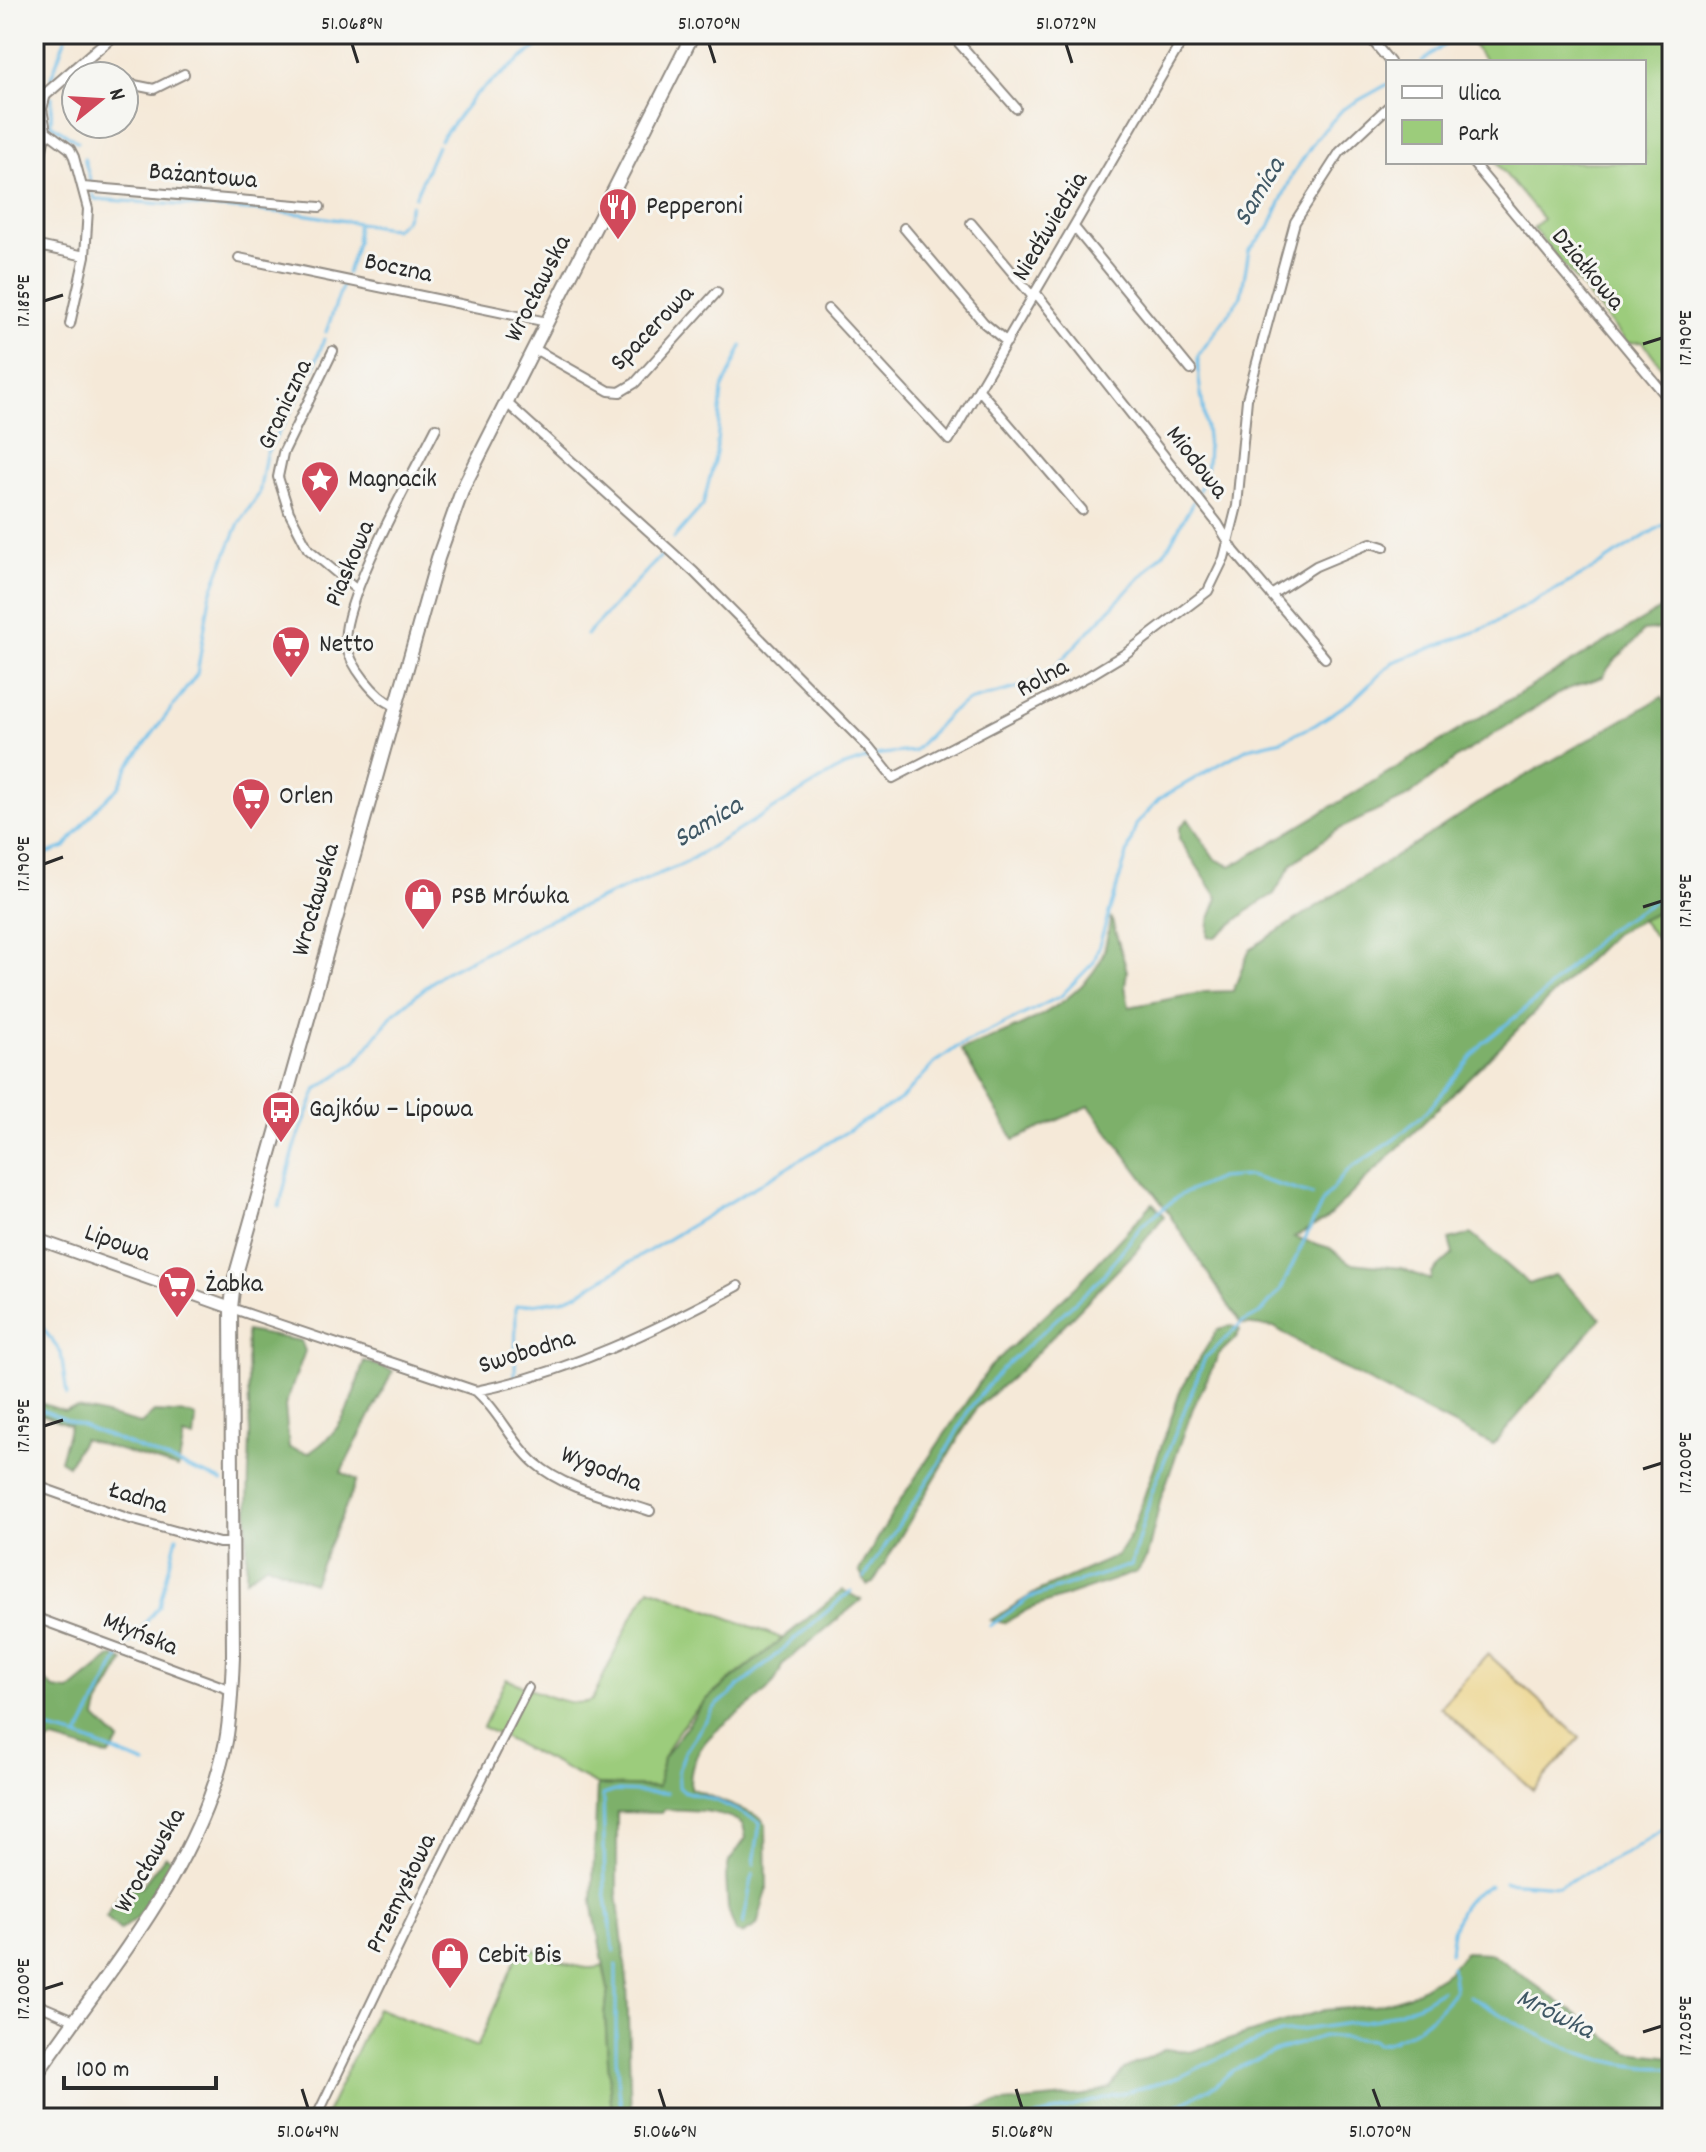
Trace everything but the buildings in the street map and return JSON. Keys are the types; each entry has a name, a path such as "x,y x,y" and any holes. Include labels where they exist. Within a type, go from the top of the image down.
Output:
{"main road":[{"name":"Wrocławska","path":"34,2078 187,1853 218,1773 231,1690 231,1308 248,1224 394,705 452,517 533,348 693,34"}],"street":[{"path":"85,60 115,34"},
{"path":"951,34 1016,108"},
{"name":"Niedźwiedzia","path":"828,309 949,440 981,392 1034,294 1186,34"},
{"path":"1367,34 1388,60"},
{"path":"140,86 154,89 184,74"},
{"path":"34,97 46,94 60,82"},
{"path":"34,187 46,131 42,109 46,94"},
{"name":"Rolna","path":"507,403 694,572 893,778 1016,716 1125,654 1208,591 1229,539 1237,506 1247,399 1295,222 1340,152 1386,109"},
{"path":"46,131 70,149 88,209 85,256 70,324"},
{"name":"Działkowa","path":"1474,164 1672,403"},
{"name":"Bażantowa","path":"83,187 320,207"},
{"name":"Miodowa","path":"971,223 1034,294 1229,539 1234,551 1325,658"},
{"path":"1074,227 1191,370"},
{"path":"904,228 984,323 1007,342"},
{"path":"34,245 85,256"},
{"name":"Boczna","path":"239,258 547,322"},
{"name":"Spacerowa","path":"533,348 609,391 620,392 635,383 717,292"},
{"name":"Graniczna","path":"333,351 283,453 278,477 289,512 308,549 357,590"},
{"path":"981,392 1082,510"},
{"name":"Piaskowa","path":"394,705 379,698 345,643 357,590 436,428"},
{"path":"1271,595 1316,566 1371,543 1384,547"},
{"name":"Lipowa","path":"34,1238 231,1308"},
{"name":"Swobodna","path":"231,1308 476,1391 505,1386 635,1338 738,1286"},
{"name":"Wygodna","path":"476,1391 492,1406 509,1435 536,1464 562,1482 650,1511"},
{"name":"Ładna","path":"34,1485 127,1518 219,1543 232,1543"},
{"name":"Młyńska","path":"34,1617 231,1690"},
{"name":"Przemysłowa","path":"316,2118 528,1688"},
{"path":"34,2003 74,2020"}],"green space":[{"path":"1469,34 1672,34 1672,381 1643,342 1627,343 1533,228 1543,219 1497,164 1646,164 1646,60 1484,60 1467,37"},
{"path":"1672,602 1672,618 1661,629 1643,631 1603,677 1565,690 1458,757 1409,796 1335,831 1292,864 1274,894 1216,937 1208,937 1209,921 1218,898 1179,839 1179,828 1188,819 1215,859 1230,866"},
{"path":"1662,697 1672,714 1672,905 1615,933 1325,1220 1294,1237 1330,1248 1350,1263 1401,1268 1430,1280 1432,1273 1453,1254 1449,1240 1471,1234 1529,1284 1555,1275 1601,1318 1493,1445 1325,1359 1274,1327 1241,1324 1163,1205 1089,1106 1014,1140 961,1050 1037,1018 1071,995 1101,960 1111,917 1127,971 1125,986 1129,1007 1205,992 1233,991 1250,949 1487,798"},
{"path":"1672,905 1672,956 1641,920"},
{"path":"1153,1203 1164,1216 1136,1251 1020,1370 977,1407 873,1583 867,1585 859,1571 899,1502 990,1367 1080,1282"},
{"path":"1231,1325 1240,1330 1219,1354 1193,1408 1161,1498 1147,1557 1137,1572 1029,1609 1004,1623 991,1620 1040,1590 1117,1556 1131,1534 1181,1389 1217,1330"},
{"path":"246,1331 301,1341 305,1351 285,1406 289,1448 309,1453 332,1434 346,1413 364,1361 393,1371 341,1472 357,1480 313,1583 267,1564 246,1579 250,1433"},
{"path":"34,1401 64,1411 78,1408 141,1424 154,1412 191,1414 196,1418 194,1439 184,1436 178,1468 83,1439 68,1465 60,1460 70,1425 34,1412"},
{"path":"650,1588 784,1639 716,1691 685,1722 664,1757 658,1787 597,1785 483,1727 506,1679 561,1700 583,1703 592,1700 632,1617"},
{"path":"843,1590 861,1600 782,1665 775,1682 715,1732 702,1747 693,1765 690,1788 760,1817 766,1825 767,1890 757,1925 742,1934 736,1932 728,1909 726,1876 729,1862 746,1838 743,1824 705,1811 664,1809 661,1813 617,1812 617,1892 627,1981 631,2118 612,2118 605,2016 608,1989 592,1902 597,1785 658,1787 663,1758 705,1701"},
{"path":"112,1656 124,1661 100,1702 96,1718 120,1741 108,1756 54,1740 34,1746 34,1670 54,1689 69,1691"},
{"path":"165,1856 172,1860 137,1918 120,1930 106,1917 121,1891 142,1886"},
{"path":"522,1945 584,1968 603,1966 608,1989 605,2016 612,2118 324,2118 377,2008 477,2047"},
{"path":"1465,1952 1491,1953 1629,2052 1672,2057 1672,2118 946,2118 993,2104 1086,2095 1110,2088 1124,2069 1166,2049 1190,2052 1324,2010 1374,2006 1408,1996 1449,1971"}],"sand":[{"path":"1488,1654 1580,1738 1533,1790 1440,1707"}],"waterway":[{"path":"51,78 67,34"},
{"path":"440,140 475,95 553,34"},
{"name":"Samica","path":"1425,60 1458,34"},
{"name":"Samica","path":"1199,490 1205,475 1207,441 1198,356 1241,296 1249,250 1268,229 1293,174 1316,139 1343,109 1386,85"},
{"path":"52,97 51,124 78,142"},
{"path":"34,137 38,135"},
{"path":"415,197 437,146"},
{"path":"84,158 91,183"},
{"path":"93,194 95,199 302,214 395,229 405,220 411,205"},
{"path":"347,273 357,243 357,223"},
{"path":"326,332 343,284"},
{"path":"313,370 324,339"},
{"path":"674,538 703,505 716,453 722,390 742,346"},
{"path":"34,858 65,847 98,806 119,787 128,767 197,674 210,596 239,523 259,494 266,454 307,383"},
{"name":"Samica","path":"279,1207 296,1143 317,1089 356,1062 393,1014 442,974 540,924 683,864 842,767 881,754 914,751 950,713 968,701 1024,686 1054,668 1167,549 1193,502"},
{"path":"515,1376 516,1306 562,1300 579,1293 901,1099 935,1063 957,1047 1061,996 1094,962 1136,825 1159,799 1248,748 1282,740 1315,725 1353,700 1393,662 1483,629 1588,572 1672,519"},
{"path":"586,635 661,556"},
{"path":"990,1626 1029,1598 1131,1565 1152,1492 1205,1358 1242,1323 1261,1313 1281,1289 1324,1199 1348,1170 1395,1139 1429,1109 1483,1043 1539,998 1607,930 1672,891"},
{"path":"864,1578 942,1459 969,1409 999,1372 1100,1279 1142,1225 1180,1195 1219,1178 1249,1176 1312,1195"},
{"path":"34,1316 61,1353 67,1395"},
{"path":"34,1407 222,1481"},
{"path":"129,1643 159,1606 177,1537"},
{"path":"754,1864 760,1822 717,1801 683,1791 679,1787 678,1771 685,1752 714,1708 851,1591"},
{"path":"78,1737 119,1657"},
{"path":"34,1726 78,1737 145,1764"},
{"path":"614,1951 605,1891 603,1795 615,1791 667,1793"},
{"name":"Mrówka","path":"1504,1882 1559,1886 1632,1850 1672,1822"},
{"path":"743,1925 753,1873"},
{"name":"Mrówka","path":"1450,1953 1460,1912 1471,1897 1490,1886"},
{"path":"616,1965 616,2058 622,2118"},
{"path":"1075,2118 1161,2114 1216,2085 1233,2070 1276,2051 1323,2036 1372,2040 1376,2044 1400,2037 1431,2017 1455,1990 1452,1967"},
{"path":"1032,2118 1180,2077 1244,2046 1280,2033 1379,2019 1419,2004 1442,1990"},
{"name":"Mrówka","path":"1469,1996 1541,2036 1590,2056 1643,2067 1672,2068"}],"place":[{"name":"Pepperoni","path":"618,241"},
{"name":"Magnacik","path":"320,514"},
{"name":"Netto","path":"291,679"},
{"name":"Orlen","path":"251,831"},
{"name":"PSB Mrówka","path":"423,931"},
{"name":"Gajków – Lipowa","path":"281,1144"},
{"name":"Żabka","path":"177,1319"},
{"name":"Cebit Bis","path":"450,1990"}]}
